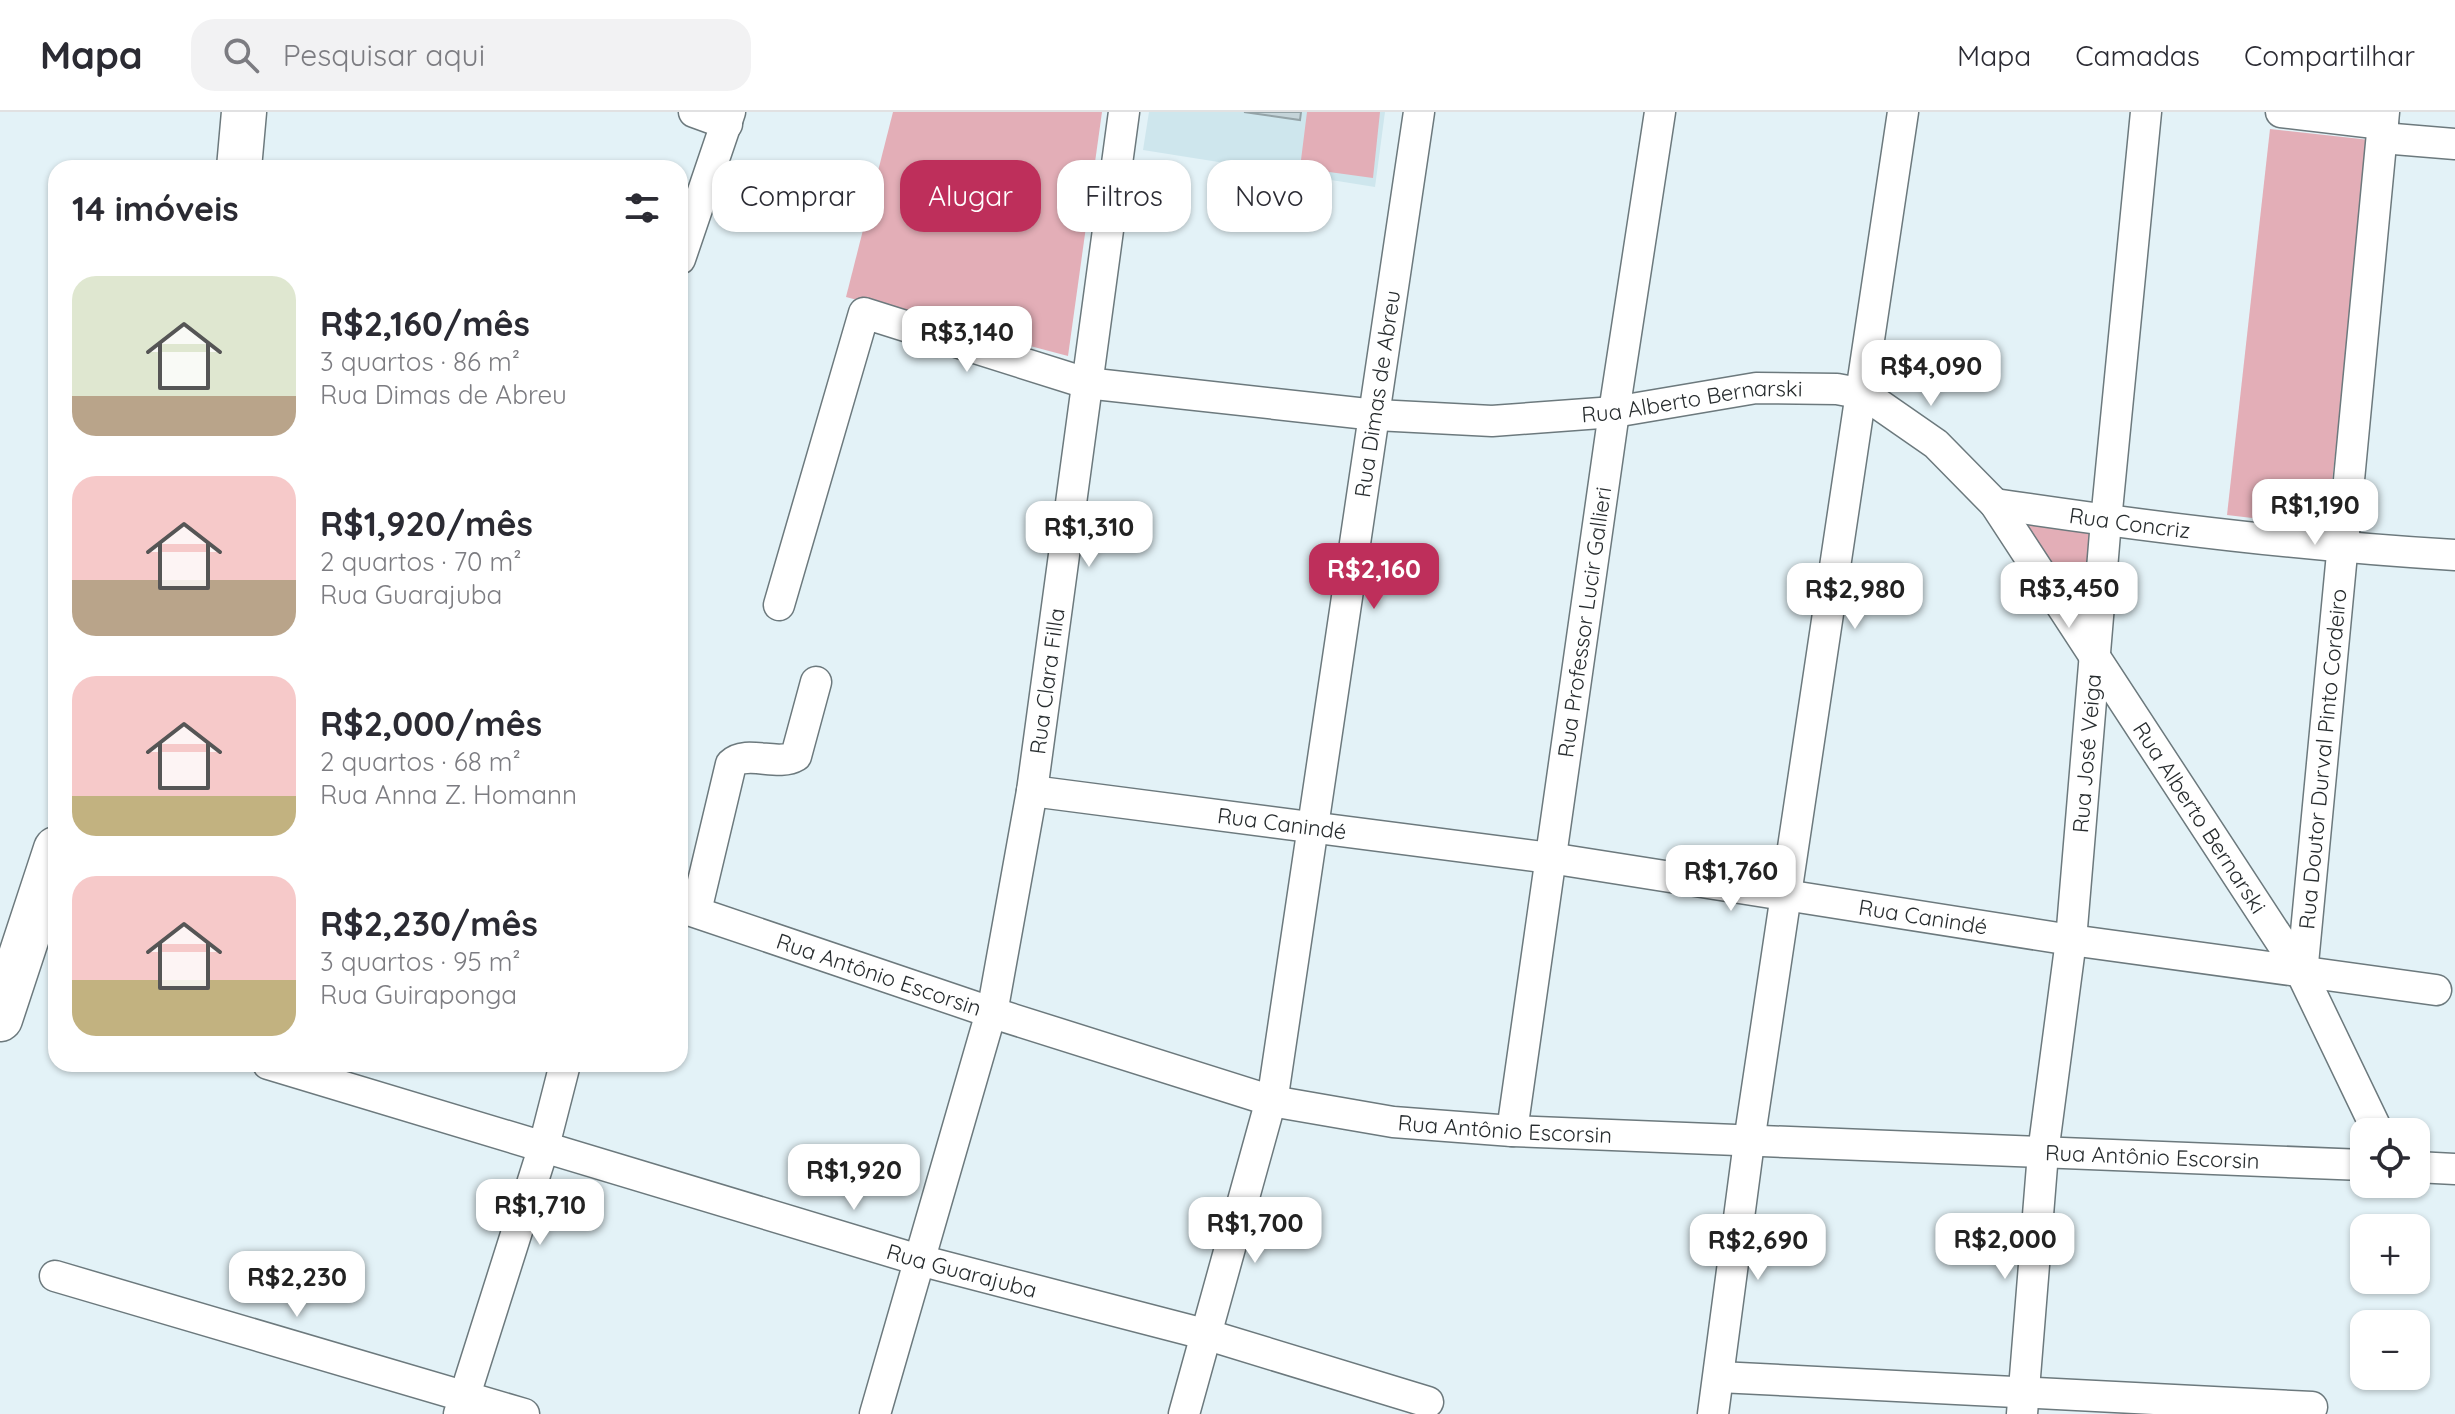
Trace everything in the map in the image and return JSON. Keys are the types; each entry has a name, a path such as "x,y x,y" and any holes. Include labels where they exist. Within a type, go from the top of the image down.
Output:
{"highway":[{"path":"240,160 244,112"},
{"path":"0,1019 48,873"}],"street":[{"path":"688,236 728,118 694,112"},
{"name":"Rua Clara Filla","path":"875,1414 990,1012 1032,791 1124,112"},
{"name":"Rua Dimas de Abreu","path":"1184,1414 1272,1101 1419,112"},
{"name":"Rua Professor Lucir Gallieri","path":"1512,1131 1614,412 1660,112"},
{"path":"1713,1414 1749,1142 1864,394 1903,112"},
{"name":"Rua José Veiga","path":"2023,1403 2043,1153 2071,940 2093,659 2146,112"},
{"path":"2281,112 2383,124 2455,144"},
{"name":"Rua Doutor Durval Pinto Cordeiro","path":"2302,974 2383,124"},
{"name":"Rua Alberto Bernarski","path":"779,605 864,313 1086,383 1376,415 1492,421 1614,412 1756,388 1837,389 1864,394 1936,444 1995,504 2093,659 2302,974 2371,1118"},
{"name":"Rua Concriz","path":"1995,504 2106,521 2342,548 2455,555"},
{"path":"688,909 731,764 739,758 788,760 796,756 816,682"},
{"name":"Rua Canindé","path":"1032,791 1550,858 2071,940 2436,990"},
{"name":"Rua Antônio Escorsin","path":"688,909 990,1012 1272,1101 1393,1122 1749,1142 2350,1164"},
{"name":"Rua Guarajuba","path":"295,1072 919,1260 1208,1335 1428,1402"},
{"path":"462,1405 544,1146 563,1072"},
{"path":"2430,1168 2455,1169"},
{"path":"55,1276 462,1405 524,1414"},
{"path":"1719,1377 2023,1403 2312,1407"}],"shaded area":[{"path":"893,112 1102,112 1095,160 1057,160 1057,232 1085,232 1068,356 846,297 863,232 884,232 884,160 881,160"},
{"path":"1149,112 1385,112 1375,187 1332,180 1332,160 1207,160 1143,150"},
{"path":"1307,112 1380,112 1373,178 1332,172 1332,160 1301,160"},
{"path":"2270,129 2370,140 2327,527 2227,515"},
{"path":"2020,517 2095,527 2082,621"}],"building":[{"path":"1244,112 1301,112 1300,120"}]}
